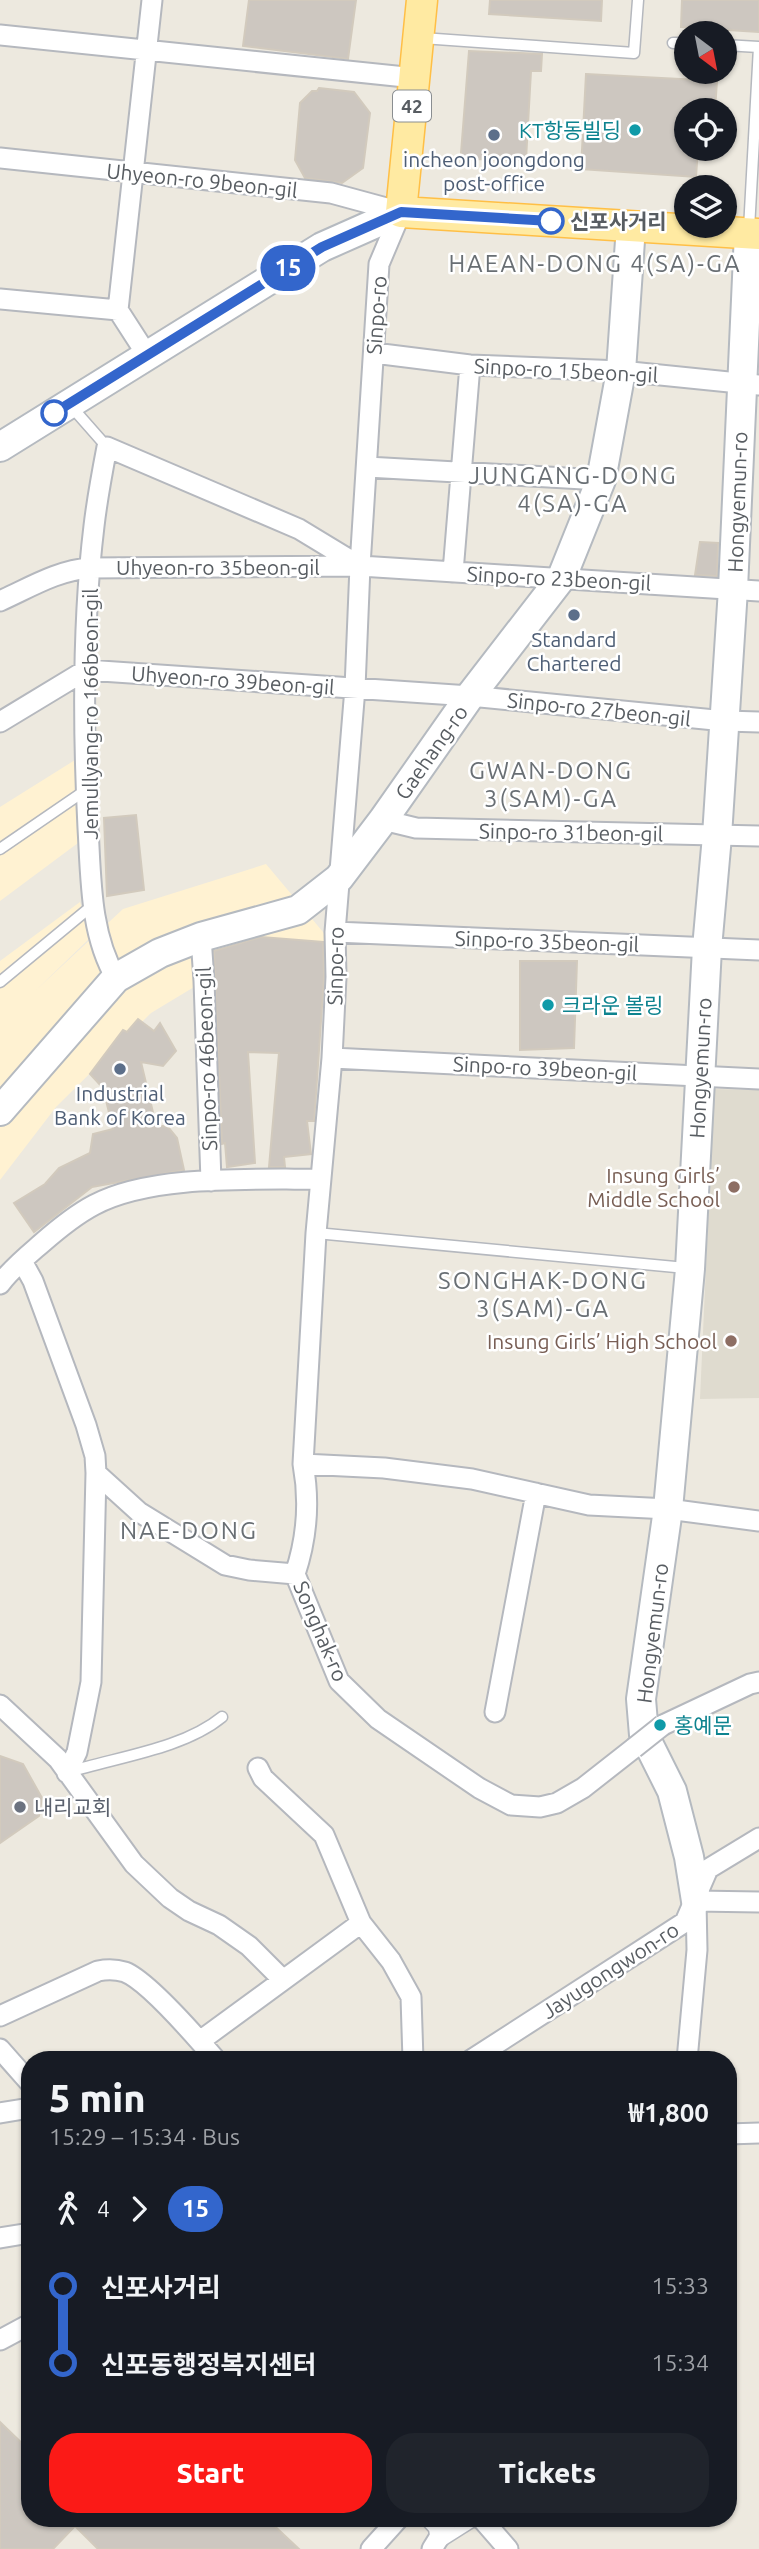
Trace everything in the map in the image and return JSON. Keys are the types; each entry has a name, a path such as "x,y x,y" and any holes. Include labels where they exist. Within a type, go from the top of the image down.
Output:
{"main road":[{"name":"Sinpo-ro","path":"401,212 422,0"},
{"path":"401,212 754,233"}],"street":[{"path":"146,355 118,310 152,0"},
{"path":"0,35 415,78"},
{"name":"Uhyeon-ro 9beon-gil","path":"0,158 331,193 401,212"},
{"path":"1,444 322,247 401,212"},
{"name":"Sinpo-ro","path":"303,1464 316,1233 332,1058 335,932 355,688 379,264 401,212"},
{"name":"Gaehang-ro","path":"0,1111 116,978 160,953 201,937 298,910 339,878 470,696 562,577 601,480 621,371 631,226"},
{"name":"Hongyemun-ro","path":"688,2051 698,1950 695,1901 689,1857 671,1791 644,1735 641,1699 668,1509 690,1269 707,948 725,721 746,590 754,233"},
{"path":"0,299 118,310"},
{"name":"Sinpo-ro 15beon-gil","path":"374,353 470,365 621,371 750,385"},
{"path":"453,572 470,365"},
{"path":"107,447 299,530 360,566"},
{"name":"Jemullyang-ro 166beon-gil","path":"107,447 90,568 86,670 86,790 93,905 107,962 116,978"},
{"path":"367,467 601,480"},
{"name":"Sinpo-ro 23beon-gil","path":"360,566 746,590"},
{"name":"Uhyeon-ro 35beon-gil","path":"0,601 74,569 360,566"},
{"path":"0,722 86,670"},
{"name":"Uhyeon-ro 39beon-gil","path":"86,670 355,688"},
{"name":"Sinpo-ro 27beon-gil","path":"355,688 759,722"},
{"name":"Sinpo-ro 31beon-gil","path":"383,820 416,828 759,836"},
{"name":"Sinpo-ro 35beon-gil","path":"335,932 759,950"},
{"name":"Sinpo-ro 46beon-gil","path":"201,937 211,1181"},
{"name":"Sinpo-ro 39beon-gil","path":"332,1058 759,1079"},
{"name":"Sinpo-ro 46beon-gil","path":"2,1277 66,1223 95,1204 129,1191 211,1181 320,1179"},
{"path":"22,1261 33,1281 95,1456 91,1682 77,1752 67,1773"},
{"path":"303,1464 384,1468 472,1479 589,1505 668,1509 759,1521"},
{"name":"Songhak-ro","path":"303,1464 307,1488 304,1545 295,1574 339,1681 378,1719 479,1788 511,1805 540,1807 556,1803 583,1788 663,1726 759,1682"},
{"path":"96,1473 139,1512 225,1565 295,1574"},
{"path":"495,1712 536,1493"},
{"path":"0,1704 58,1759 134,1864 170,1898 189,1911 219,1925 249,1947 284,1980"},
{"path":"258,1768 263,1778 324,1835 361,1923 391,1961 411,1997 413,2051"},
{"name":"Jayugongwon-ro","path":"485,2051 685,1922 708,1869 759,1838"},
{"path":"695,1901 759,1902"},
{"path":"200,2041 361,1923"},
{"path":"0,2015 110,1968 126,1973 140,1982 208,2051"},
{"path":"0,2049 21,2073"},
{"path":"0,2113 21,2110"},
{"path":"737,2134 759,2133"},
{"path":"0,2238 21,2234"},
{"path":"0,2340 21,2329"},
{"path":"371,2549 391,2527"},
{"path":"434,2547 443,2527"},
{"path":"489,2527 508,2549"}],"lane":[{"path":"418,38 634,53 638,0"},
{"path":"737,46 758,47 754,233"},
{"path":"69,404 107,447"},
{"path":"0,849 86,790"},
{"path":"0,982 93,905"},
{"path":"316,1233 690,1269"},
{"path":"67,1773 167,1744 207,1729 222,1717"},
{"path":"432,2527 437,2536 434,2547"},
{"path":"434,2547 464,2527"}],"shaded area":[{"path":"75,760 78,843 0,901 0,807"},
{"path":"266,864 328,938 326,984 204,981 151,1013 56,1107 0,1180 0,961 80,902 91,937 34,992 123,909"},
{"path":"714,1089 759,1090 759,1398 700,1399"}],"building":[{"path":"249,0 356,0 348,59 243,46"},
{"path":"490,0 602,0 601,21 489,14"},
{"path":"682,0 759,0 759,32 737,31 737,21 681,21"},
{"path":"469,51 542,54 541,71 531,71 526,160 465,159 461,153"},
{"name":"KT항동빌딩","path":"586,74 674,79 674,84 717,84 716,98 674,98 674,161 697,161 696,175 581,169"},
{"path":"319,88 354,92 370,113 363,168 342,183 305,178 295,160 300,103"},
{"path":"700,542 718,543 717,576 695,575"},
{"path":"136,815 144,890 107,896 104,818"},
{"path":"261,937 323,942 324,977 314,1121 307,1121 311,1154 284,1157 285,1167 269,1167 279,1053 248,1052 255,1163 227,1167 225,1143 222,1144 214,951"},
{"name":"크라운 볼링","path":"520,961 577,961 574,1048 520,1050"},
{"path":"138,1019 154,1031 160,1023 176,1051 163,1066 141,1062 156,1125 168,1127 177,1138 184,1170 92,1187 34,1232 14,1203 45,1184 59,1168 90,1153 93,1134 113,1129 103,1088 90,1074 123,1030 127,1032"},
{"name":"내리교회","path":"0,1756 23,1764 42,1798 39,1816 0,1843"},
{"path":"0,2422 21,2442 21,2527 74,2527 53,2549 0,2549"},
{"path":"76,2527 276,2527 299,2549 98,2549"}],"bus line":[{"name":"15","path":"54,413 322,247 401,212 551,221"}],"place":[{"name":"KT항동빌딩","path":"635,130"},
{"name":"incheon joongdong post-office","path":"494,135"},
{"name":"신포사거리","path":"551,221"},
{"name":"Standard Chartered","path":"574,615"},
{"name":"크라운 볼링","path":"548,1005"},
{"name":"Industrial Bank of Korea","path":"120,1069"},
{"name":"Insung Girls’ Middle School","path":"734,1187"},
{"name":"Insung Girls’ High School","path":"731,1341"},
{"name":"홍예문","path":"660,1725"},
{"name":"내리교회","path":"20,1807"}],"district":[{"name":"HAEAN-DONG 4(SA)-GA","path":"595,263"},
{"name":"JUNGANG-DONG 4(SA)-GA","path":"573,489"},
{"name":"GWAN-DONG 3(SAM)-GA","path":"551,784"},
{"name":"SONGHAK-DONG 3(SAM)-GA","path":"543,1294"},
{"name":"NAE-DONG","path":"189,1530"}]}
